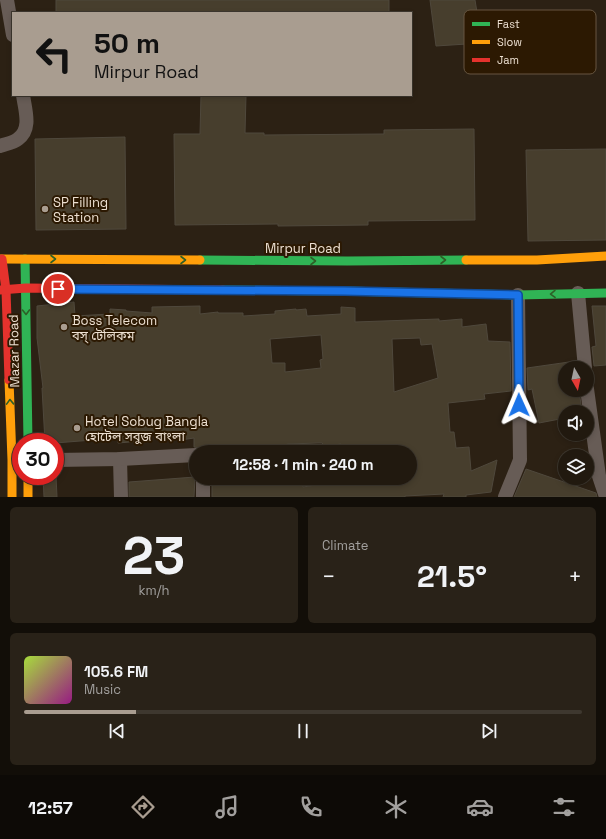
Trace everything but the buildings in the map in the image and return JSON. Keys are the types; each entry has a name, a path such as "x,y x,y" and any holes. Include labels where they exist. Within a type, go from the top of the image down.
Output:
{"main road":[{"name":"Mirpur Road","path":"1,259 339,261 537,260 606,256"},
{"name":"Mazar Road","path":"1,259 3,290 5,430 12,497"},
{"name":"Mazar Road","path":"25,259 28,433"},
{"path":"3,290 26,288 352,291 518,295 606,293"},
{"path":"28,485 28,497"}],"street":[{"path":"7,0 12,29"},
{"path":"0,146 17,140 25,132 27,123 23,96"},
{"path":"578,293 584,361"},
{"path":"505,497 520,460 518,295"},
{"path":"588,397 606,497"},
{"path":"64,460 189,455"},
{"path":"120,459 121,497"},
{"path":"203,485 203,497"}],"traffic: fast":[{"path":"25,259 28,433"},
{"path":"200,260 466,260"},
{"path":"223,290 518,295 606,293"}],"traffic: slow":[{"path":"466,260 537,260 606,256"},
{"path":"0,259 200,260"},
{"path":"9,380 12,497"},
{"path":"28,485 28,497"}],"traffic: jam":[{"path":"2,259 6,290 9,380"},
{"path":"0,290 26,288 223,290"}],"place":[{"name":"SP Filling Station","path":"45,209"},
{"name":"Boss Telecom বস্ টেলিকম","path":"64,327"},
{"name":"Hotel Sobug Bangla হোটেল সবুজ বাংলা","path":"77,428"}],"route":[{"path":"58,289 344,291 518,295 519,405"}]}
